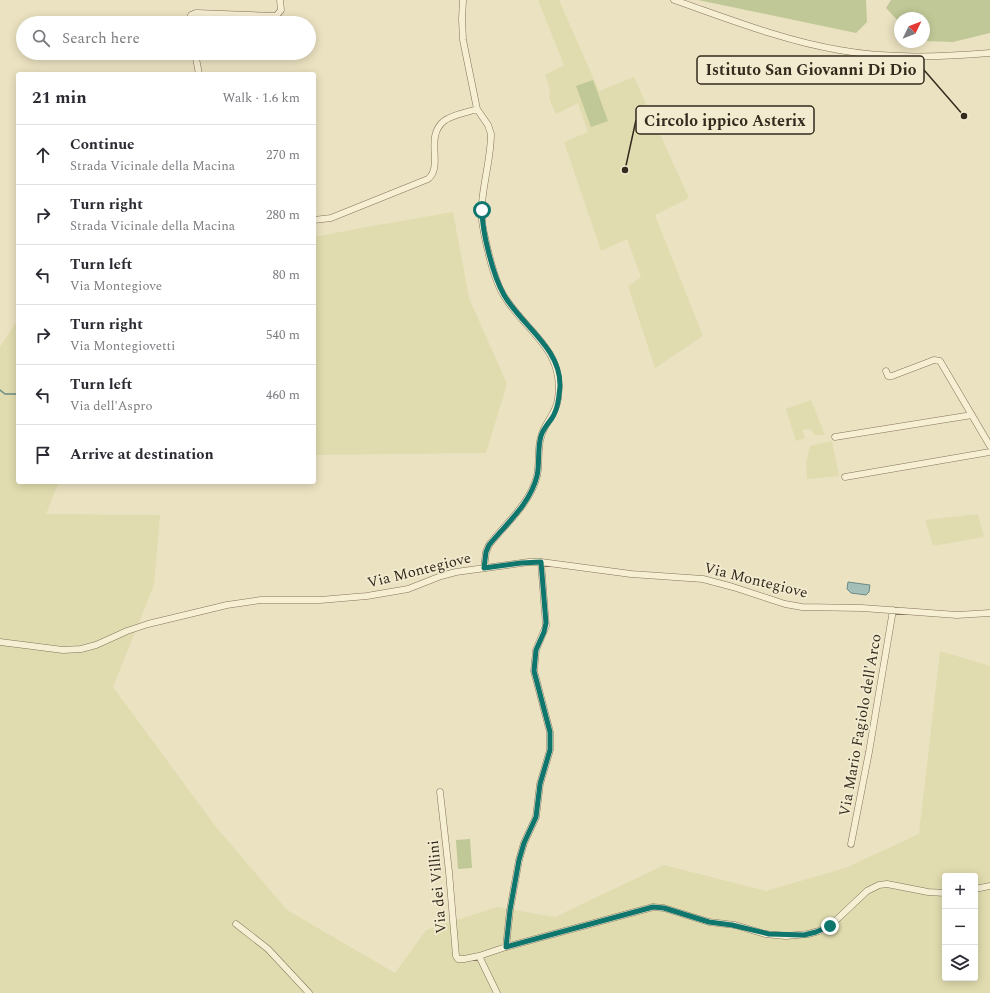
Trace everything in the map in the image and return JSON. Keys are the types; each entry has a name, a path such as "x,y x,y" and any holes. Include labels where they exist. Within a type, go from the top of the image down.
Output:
{"street":[{"path":"191,16 196,13 275,16 281,10 280,0"},
{"path":"464,0 462,19 463,40 477,109 488,125 491,134 483,198 482,220 484,234 496,278 503,294 508,302 540,339 551,355 558,372 560,384 556,409 540,438 538,470 532,491 489,545 486,552 484,568"},
{"path":"674,0 784,37 838,50 872,54 928,56 990,52"},
{"path":"197,60 199,72"},
{"path":"316,220 331,218 428,179 434,169 434,140 440,126 444,121 452,116 477,109"},
{"path":"886,370 888,376 892,376 934,360 940,361 990,446"},
{"path":"835,437 972,414"},
{"path":"845,477 990,452"},
{"path":"506,947 510,910 519,860 524,843 536,817 540,784 550,750 550,732 534,671 536,650 544,632 546,623 541,562"},
{"name":"Via Montegiove","path":"0,642 64,650 81,649 96,646 132,629 148,624 228,605 262,600 320,600 367,596 404,590 445,575 484,568 541,562 631,574 703,579 738,588 785,604 802,607 856,608 953,614 990,613"},
{"name":"Via Mario Fagiolo dell'Arco","path":"851,844 869,752 893,610"},
{"name":"Via dei Villini","path":"440,792 456,956 458,959 462,959 479,956"},
{"path":"497,993 479,956 506,947 653,907 664,908 709,922 732,925 765,934 786,936 804,935 830,926 861,896 881,885 887,884 928,892 942,893"},
{"path":"978,888 990,886"},
{"path":"236,924 268,949 309,993"}],"shaded area":[{"path":"538,0 559,0 599,91 634,77 689,198 655,215 703,336 655,368 628,286 641,277 627,239 601,251 564,142 588,132 578,103 556,114 549,98 550,89 545,75 564,65"},
{"path":"453,212 469,298 507,384 486,453 316,455 316,237"},
{"path":"16,322 16,484 58,484 46,514 160,515 154,585 113,687 216,827 287,910 395,973 426,930 497,907 555,917 664,865 766,891 845,868 919,834 940,651 990,666 990,993 0,993 0,347"},
{"path":"811,400 825,435 815,435 811,429 802,430 805,438 796,441 786,409"},
{"path":"832,441 839,476 807,479 806,464 810,446"},
{"path":"978,514 984,537 933,546 925,520"}],"green space":[{"path":"698,0 866,0 867,22 856,33"},
{"path":"891,0 990,0 990,33 953,42 930,41 930,12 894,12 894,17 886,8"},
{"path":"593,80 608,121 591,127 576,86"},
{"path":"470,839 472,868 458,869 456,840"}],"water":[{"path":"848,582 870,585 869,592 866,595 851,593 847,589"}],"waterway":[{"path":"0,390 5,394 16,394"}],"place":[{"name":"Istituto San Giovanni Di Dio","path":"964,116"},
{"name":"Circolo ippico Asterix","path":"625,170"}],"route":[{"path":"482,210 484,232 499,286 508,302 540,339 553,358 560,384 556,409 540,438 538,470 532,491 503,530 489,545 486,552 484,568 529,562 541,562 546,623 544,632 536,650 534,671 550,732 550,750 540,784 536,817 524,843 519,860 506,934 506,947 653,907 664,908 716,924 739,926 765,934 796,936 811,934 830,926"}]}
